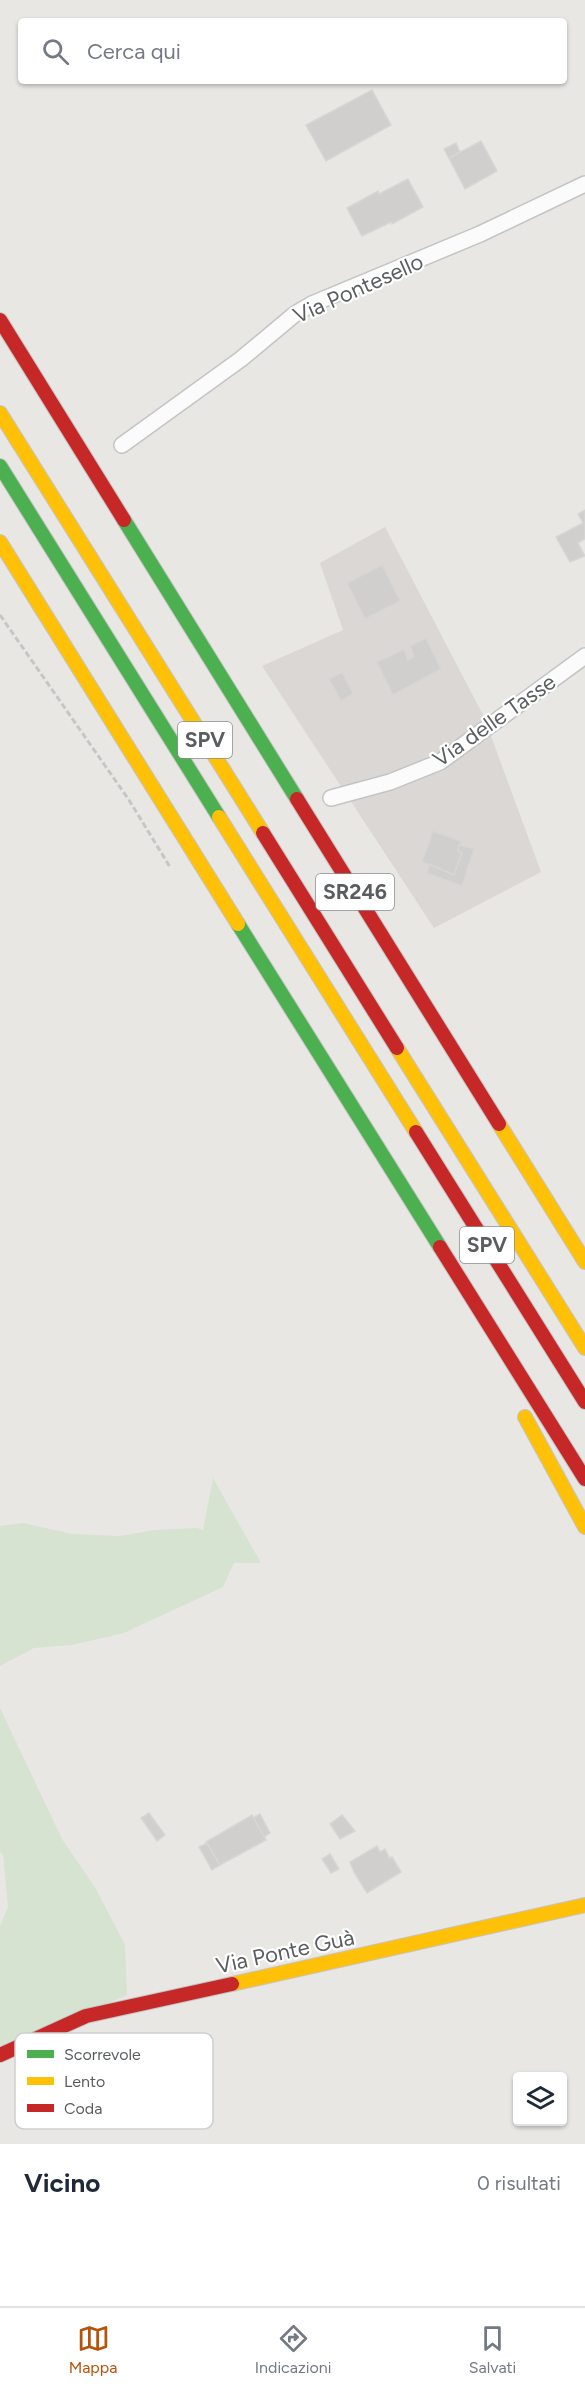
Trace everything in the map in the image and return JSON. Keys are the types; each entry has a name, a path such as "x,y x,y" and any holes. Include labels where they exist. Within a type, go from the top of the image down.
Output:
{"main road":[{"name":"SR246","path":"0,320 102,488 212,660 585,1262"},
{"name":"SPV","path":"0,413 585,1348"},
{"name":"SPV","path":"0,466 585,1402"},
{"path":"0,542 585,1479"},
{"path":"529,1171 585,1243"},
{"path":"427,1229 496,1363"},
{"path":"518,1404 585,1527"},
{"name":"Via Ponte Guà","path":"49,2033 86,2016 585,1905"},
{"name":"Via Ponte Guà","path":"0,2055 15,2048"}],"street":[{"name":"Via Pontesello","path":"122,445 241,359 295,314 312,304 502,224 585,184"},
{"name":"Via delle Tasse","path":"331,798 390,782 440,762 585,656"}],"path":[{"path":"0,615 129,800 170,867"}],"shaded area":[{"path":"385,527 484,717 541,872 434,928 262,666 343,630 320,563"}],"green space":[{"path":"213,1478 261,1563 234,1563 223,1587 124,1633 72,1645 34,1648 0,1666 0,1526 23,1523 72,1534 120,1536 155,1530 197,1528 203,1530"},
{"path":"0,1708 62,1839 96,1889 125,1945 127,1995 38,2033 15,2033 15,2043 0,2049 0,1926 8,1907 3,1855 0,1851"}],"building":[{"path":"372,90 391,125 326,161 306,125"},
{"path":"481,141 497,171 465,189 449,158"},
{"path":"456,143 460,152 449,158 444,149"},
{"path":"408,179 423,207 392,224 391,222 362,236 347,208 378,191 379,194"},
{"path":"585,510 585,539 578,543 585,556 570,562 556,537 583,523 578,514"},
{"path":"382,565 400,601 365,619 347,583"},
{"path":"426,638 441,669 393,695 377,662 404,649 408,660 414,657 410,646"},
{"path":"342,672 353,694 341,701 329,679"},
{"path":"433,831 461,841 458,851 462,853 454,875 422,862"},
{"path":"459,845 474,849 462,886 427,873 429,864 454,875 462,853 458,851"},
{"path":"149,1813 165,1835 157,1841 141,1818"},
{"path":"260,1814 270,1833 264,1837 253,1818"},
{"path":"252,1815 266,1840 220,1865 206,1842"},
{"path":"342,1815 355,1831 340,1839 330,1824"},
{"path":"207,1843 220,1865 212,1870 199,1847"},
{"path":"377,1846 380,1852 385,1849 389,1858 392,1857 401,1872 367,1893 350,1862"},
{"path":"330,1854 339,1869 331,1873 322,1859"}],"traffic: fast":[{"path":"0,466 219,817"},
{"path":"124,520 297,799"},
{"path":"238,924 440,1247"}],"traffic: slow":[{"path":"0,413 263,833"},
{"path":"0,542 238,924"},
{"path":"219,817 416,1132"},
{"path":"397,1048 585,1348"},
{"path":"499,1124 585,1262"},
{"path":"525,1417 585,1527"},
{"path":"232,1984 585,1905"}],"traffic: jam":[{"path":"0,320 124,520"},
{"path":"297,799 499,1124"},
{"path":"263,833 397,1048"},
{"path":"416,1132 585,1402"},
{"path":"440,1247 585,1479"},
{"path":"49,2033 86,2016 232,1984"},
{"path":"0,2055 15,2048"}]}
